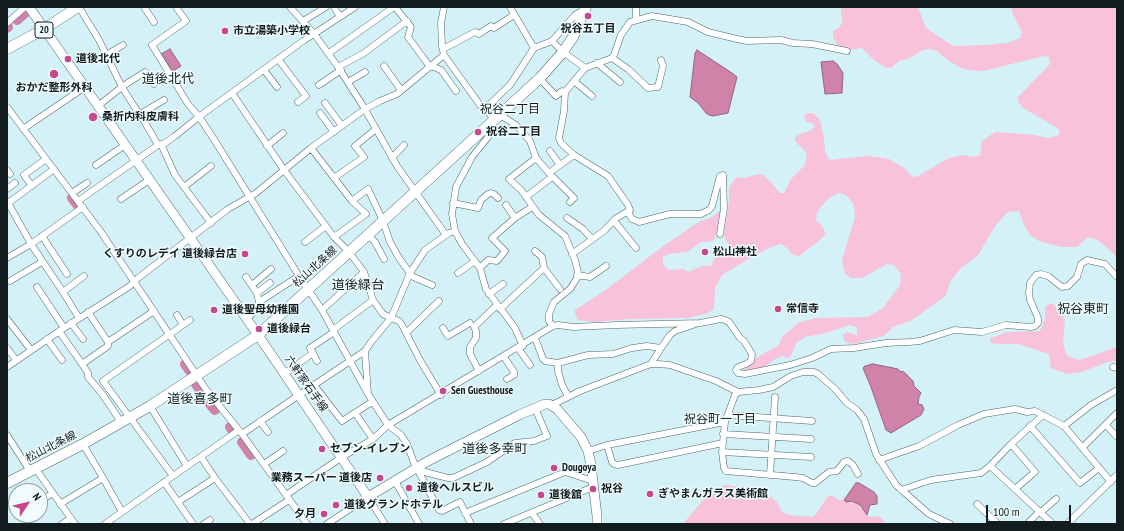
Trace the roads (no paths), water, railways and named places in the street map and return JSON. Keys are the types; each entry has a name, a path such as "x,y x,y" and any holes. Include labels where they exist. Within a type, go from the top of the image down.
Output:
{"main road":[{"name":"六軒家石手線","path":"29,7 258,335 368,497"},
{"name":"20","path":"7,49 44,29 79,7"},
{"name":"松山北条線","path":"7,483 83,444 150,406 258,335 540,79 563,52 573,37 586,10"},
{"path":"368,497 417,468 545,404 552,405 557,409 581,437 588,451 597,516 596,524"}],"street":[{"path":"7,23 25,7"},
{"path":"79,7 99,40 122,87 171,163 174,173 211,223"},
{"path":"144,7 154,22"},
{"path":"176,7 186,21 152,45 179,90 199,117 249,198 322,310 372,402 388,425 401,436 407,444 417,468 439,510 442,511 460,502 471,524"},
{"path":"290,7 314,33 329,53 365,109 392,158 446,235"},
{"path":"303,21 326,7"},
{"path":"334,7 340,17"},
{"path":"78,201 113,175 159,145 176,136 199,117 314,33 355,7"},
{"path":"329,53 396,8 405,7"},
{"path":"444,7 441,23 444,52 480,105 486,109 490,116 516,125 530,141 536,158 550,175 574,198 570,202"},
{"path":"510,7 534,48"},
{"path":"636,7 636,19"},
{"path":"396,8 412,27 408,37 431,67 441,70 456,90"},
{"path":"486,109 510,85 534,48 552,41 575,15 586,10"},
{"path":"7,367 134,281 191,239 228,209 249,198 311,148 365,109 401,90 431,67 444,52 475,32 480,33 491,26 494,28 514,15"},
{"path":"720,234 724,208 723,174 720,176 712,206 709,210 701,214 670,214 639,222 632,219 628,212 630,210 628,205 608,176 574,155 561,143 559,138 564,112 565,92 586,68 612,58 627,24 636,19 652,16 688,22 708,32 747,41 781,40 847,51"},
{"path":"319,85 407,21"},
{"path":"552,41 563,52 586,68"},
{"path":"106,55 124,45"},
{"path":"612,58 628,69 648,88 658,87 662,66 661,60"},
{"path":"278,59 306,96 298,102"},
{"path":"598,63 620,82"},
{"path":"384,66 401,90"},
{"path":"264,70 277,87"},
{"path":"98,106 122,87 145,72 154,84"},
{"path":"348,82 365,72"},
{"path":"540,79 556,96 562,91 565,92"},
{"path":"574,81 592,96"},
{"path":"23,129 85,87"},
{"path":"232,93 284,170 334,237 349,252 364,272 373,300 383,314 399,321 421,362 441,394"},
{"path":"140,114 164,100"},
{"path":"325,103 342,126"},
{"path":"7,107 101,232 197,376 218,405 241,432 307,524"},
{"path":"320,113 334,132"},
{"path":"495,119 488,137 472,157 456,187 452,220 455,231 462,244 480,268 486,289 515,328 520,347 530,365"},
{"path":"334,178 364,157 355,146 376,129"},
{"path":"267,146 283,133"},
{"path":"96,165 125,145"},
{"path":"392,158 404,145"},
{"path":"311,148 352,201 366,214 334,237"},
{"path":"550,151 560,165"},
{"path":"526,196 560,165 574,155"},
{"path":"536,158 509,179 521,190 539,215 563,234 575,260 578,275 570,290 557,300 552,308 548,318 553,326"},
{"path":"32,186 24,175 46,159"},
{"path":"184,187 211,166"},
{"path":"54,169 7,203 42,262 79,318"},
{"path":"121,199 149,180"},
{"path":"7,189 15,183"},
{"path":"72,193 87,183"},
{"path":"352,201 368,189 383,221 390,242 409,274 432,285"},
{"path":"453,203 478,208 481,200 488,194 494,194 498,198"},
{"path":"506,205 515,218"},
{"path":"7,258 31,244 82,207"},
{"path":"480,268 488,260 497,261 505,251 492,238 515,218 532,207"},
{"path":"572,254 605,230 620,216 628,212"},
{"path":"567,218 583,229 592,239"},
{"path":"614,221 636,248"},
{"path":"305,242 326,226"},
{"path":"105,524 187,466 260,421 365,351 370,342 391,318 409,274 425,250 446,235 455,231"},
{"path":"368,235 375,242 384,259"},
{"path":"42,236 67,274"},
{"path":"534,251 542,257 544,268 560,289"},
{"path":"652,364 670,335 676,331 700,323 721,319 729,322 752,354 751,361 738,367 736,370 738,373 745,374 790,365 831,349 920,341 954,330 982,332 1006,325 1035,326 1038,323 1038,318 1030,300 1029,293 1030,283 1036,275 1041,274 1048,276 1062,287 1068,286 1077,277 1081,264 1087,260 1105,264 1117,276"},
{"path":"458,273 475,261"},
{"path":"10,281 42,262"},
{"path":"578,275 590,277 606,266"},
{"path":"443,328 448,336 472,325 499,307 544,268"},
{"path":"252,285 271,269"},
{"path":"322,310 364,272"},
{"path":"63,292 84,276"},
{"path":"247,320 259,302 299,276"},
{"path":"246,277 257,293 259,302"},
{"path":"257,293 270,283"},
{"path":"489,294 503,284"},
{"path":"37,288 88,373 88,378 103,395 121,422"},
{"path":"317,361 310,348 373,300"},
{"path":"406,333 439,301"},
{"path":"82,364 108,346 108,342 154,311"},
{"path":"88,312 108,342"},
{"path":"177,315 183,325"},
{"path":"466,317 476,330 476,338 470,347 470,354 479,372"},
{"path":"7,319 31,350"},
{"path":"173,476 103,381 190,320"},
{"path":"71,323 83,339"},
{"path":"201,457 215,478 252,524 342,457 373,439 388,425 536,338 553,326 558,325 573,327 617,324 700,323"},
{"path":"536,338 543,359 545,361 558,363 588,355 613,354 632,348 647,346 661,348"},
{"path":"47,339 62,360"},
{"path":"7,348 16,360"},
{"path":"365,351 368,394"},
{"path":"284,374 312,353"},
{"path":"504,357 514,372 514,375 507,379"},
{"path":"558,363 558,371 562,385 568,396"},
{"path":"552,405 568,396 652,364 670,365 689,373 716,381 738,392 754,391 773,387 796,374 814,372 861,414 874,450 890,477 901,490 929,514 950,524"},
{"path":"314,385 342,421 372,402"},
{"path":"1064,426 1091,405 1117,390"},
{"path":"738,392 735,395 725,422 723,434 722,452 724,468 726,471 803,478 815,483 829,472 837,471 844,462 848,461 853,465 858,474"},
{"path":"770,475 775,397"},
{"path":"150,406 187,466"},
{"path":"417,468 425,472 453,478 487,462 515,443 534,441 547,436 535,408"},
{"path":"880,460 914,448 958,425 984,414 1014,409 1027,412 1035,411 1064,426 1111,482"},
{"path":"355,413 373,439"},
{"path":"1082,448 1117,413"},
{"path":"728,415 812,421"},
{"path":"901,490 931,480 978,474 990,466 1010,444 1043,415"},
{"path":"260,421 268,432"},
{"path":"588,451 607,445 725,422"},
{"path":"1106,425 1117,437"},
{"path":"1030,426 1080,483 1099,468"},
{"path":"723,434 811,439"},
{"path":"7,436 32,469 53,493 74,524"},
{"path":"607,445 612,462 618,465 723,443"},
{"path":"83,444 122,512"},
{"path":"1010,444 1035,472 1015,489"},
{"path":"264,464 283,451"},
{"path":"722,452 811,457"},
{"path":"990,466 1053,524"},
{"path":"465,513 565,472 593,484"},
{"path":"1067,524 1117,475"},
{"path":"60,504 103,478"},
{"path":"178,502 215,478"},
{"path":"395,481 419,524"},
{"path":"164,482 193,524"},
{"path":"504,524 513,522 593,484"},
{"path":"48,496 53,493"},
{"path":"327,524 368,497 385,524"},
{"path":"1027,524 1056,499"},
{"path":"977,504 998,524"},
{"path":"532,513 540,524"},
{"path":"62,524 71,518"},
{"path":"204,524 210,520"}],"waterway":[{"path":"17,20 26,12"},
{"path":"72,198 79,207"},
{"path":"185,364 190,371"},
{"path":"196,384 202,393"},
{"path":"210,404 215,410"},
{"path":"230,427 233,431"},
{"path":"242,442 251,455"}],"place":[{"name":"祝谷五丁目","path":"588,16"},
{"name":"市立湯築小学校","path":"225,31"},
{"name":"道後北代","path":"68,59"},
{"name":"おかだ整形外科","path":"54,74"},
{"name":"桑折内科皮膚科","path":"93,117"},
{"name":"祝谷二丁目","path":"478,132"},
{"name":"松山神社","path":"705,252"},
{"name":"くすりのレデイ 道後緑台店","path":"245,254"},
{"name":"常信寺","path":"778,309"},
{"name":"道後聖母幼稚園","path":"214,310"},
{"name":"道後緑台","path":"259,329"},
{"name":"Sen Guesthouse","path":"443,391"},
{"name":"セブン-イレブン","path":"322,449"},
{"name":"Dougoya","path":"554,468"},
{"name":"業務スーパー 道後店","path":"380,478"},
{"name":"道後ヘルスビル","path":"409,488"},
{"name":"祝谷","path":"593,489"},
{"name":"ぎやまんガラス美術館","path":"650,494"},
{"name":"道後舘","path":"541,495"},
{"name":"道後グランドホテル","path":"336,505"},
{"name":"夕月","path":"324,514"}],"district":[{"name":"道後北代","path":"168,79"},
{"name":"祝谷二丁目","path":"510,110"},
{"name":"道後緑台","path":"358,285"},
{"name":"祝谷東町","path":"1083,309"},
{"name":"道後喜多町","path":"200,399"},
{"name":"祝谷町一丁目","path":"720,420"},
{"name":"道後多幸町","path":"495,449"}]}
